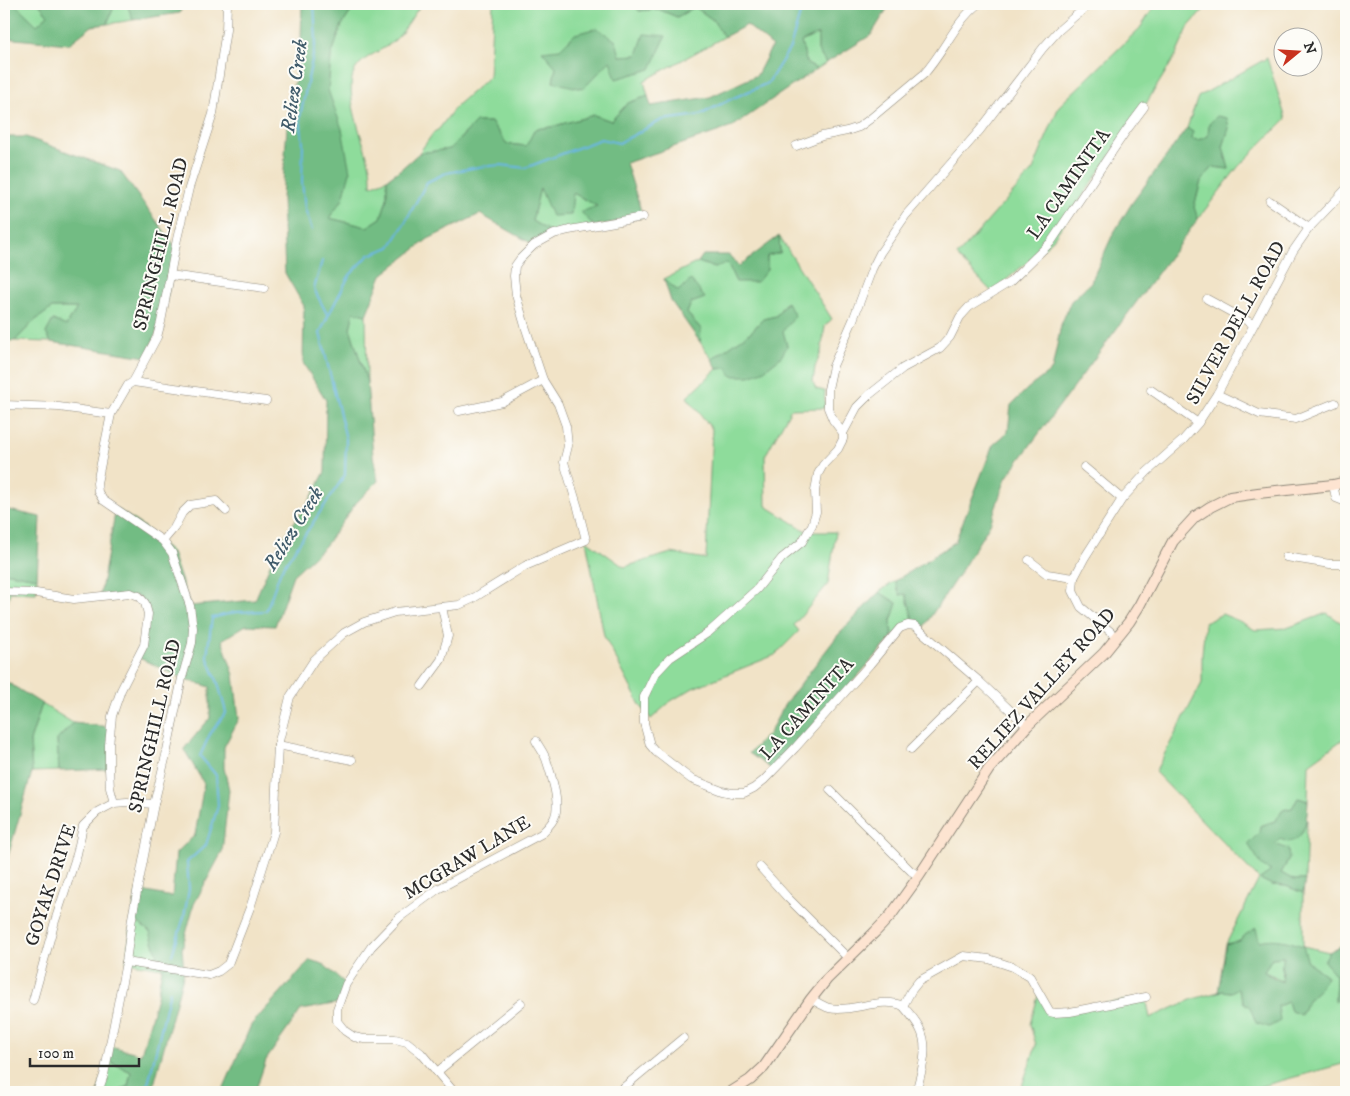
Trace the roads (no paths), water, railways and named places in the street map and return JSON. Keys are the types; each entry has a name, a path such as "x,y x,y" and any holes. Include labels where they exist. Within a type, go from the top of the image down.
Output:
{"main road":[{"name":"RELIEZ VALLEY ROAD","path":"731,1092 750,1080 764,1067 827,979 891,915 919,876 989,769 1027,726 1104,653 1117,637 1139,606 1173,541 1195,517 1210,507 1230,498 1258,493 1332,486 1346,482"}],"street":[{"name":"SPRINGHILL ROAD","path":"98,1092 104,1075 126,962 134,908 154,804 182,678 192,643 193,628 190,606 172,553 163,541 103,500 98,492 97,483 111,414 128,385 134,382 157,337 189,188 213,114 226,30 227,4"},
{"path":"796,146 822,136 853,129 870,119 924,74 961,21 978,4"},
{"path":"843,433 833,420 828,408 828,390 833,366 880,253 906,215 980,130 1058,31 1091,4"},
{"name":"LA CAMINITA","path":"1027,726 979,681 915,626 908,625 900,628 795,748 764,780 744,793 722,791 691,779 656,752 650,745 644,723 644,697 655,674 670,658 708,632 727,616 757,589 782,558 802,542 812,525 816,512 815,491 818,474 823,465 838,449 843,439 843,433 857,407 903,368 940,348 950,337 960,317 969,307 1010,282 1041,252 1061,228 1144,107"},
{"name":"SILVER DELL ROAD","path":"1074,578 1085,557 1122,499 1198,423 1217,394 1294,251 1309,228 1346,189"},
{"path":"1270,201 1309,228"},
{"path":"126,962 209,975 219,971 228,964 251,906 274,832 278,745 290,696 314,660 344,633 364,622 395,612 459,605 525,566 586,540 564,462 568,446 566,426 558,404 543,380 525,326 516,296 515,266 520,258 534,245 554,234 643,217"},
{"path":"170,274 264,288"},
{"path":"1207,299 1253,324"},
{"path":"460,411 502,402 543,380"},
{"path":"134,382 266,401"},
{"path":"1151,390 1198,423"},
{"path":"1217,394 1259,414 1296,418 1335,403"},
{"path":"4,405 59,407 111,414"},
{"path":"1084,466 1122,499"},
{"path":"1332,486 1336,498 1346,502"},
{"path":"163,541 174,528 182,513 190,505 216,501 226,511"},
{"path":"1286,556 1330,564 1346,564"},
{"path":"1029,560 1047,574 1074,578 1073,590 1081,607 1117,637"},
{"path":"4,592 36,593 74,599 130,593 139,596 145,603 148,614 144,645 121,690 112,716 109,769 110,788 114,803 154,804"},
{"path":"422,686 441,660 448,636 442,607"},
{"path":"911,749 979,681"},
{"name":"MCGRAW LANE","path":"454,1092 421,1053 406,1042 395,1039 364,1039 354,1037 344,1031 337,1021 337,1009 346,984 371,947 400,917 438,889 541,834 551,824 556,816 556,796 547,760 536,741"},
{"path":"278,745 352,760"},
{"path":"830,790 911,871 919,876"},
{"name":"GOYAK DRIVE","path":"33,1000 77,854 83,826 97,812 114,803"},
{"path":"760,867 848,958"},
{"path":"903,1006 911,991 920,981 964,956 989,959 1013,967 1030,977 1050,1012 1054,1013 1070,1012 1146,997"},
{"path":"811,999 829,1008 889,1003 898,1003 903,1006 921,1030 924,1039 924,1055 916,1092"},
{"path":"437,1072 521,1003"},
{"path":"618,1092 683,1038"}],"waterway":[{"name":"Reliez Creek","path":"312,230 305,209 302,182 303,143 300,117 316,41 314,4"},
{"path":"328,316 349,276 369,255 390,247 427,182 446,173 478,167 501,165 525,168 601,139 619,143 662,120 700,115 768,83 790,48 803,4"},
{"name":"Reliez Creek","path":"172,955 184,917 189,889 187,862 206,845 218,806 216,775 200,756 210,734 226,712 218,683 207,656 212,618 236,612 266,611 281,570 345,475 346,439 320,333 328,316 314,289 322,261"},
{"name":"Reliez Creek","path":"145,1092 170,991"}]}
